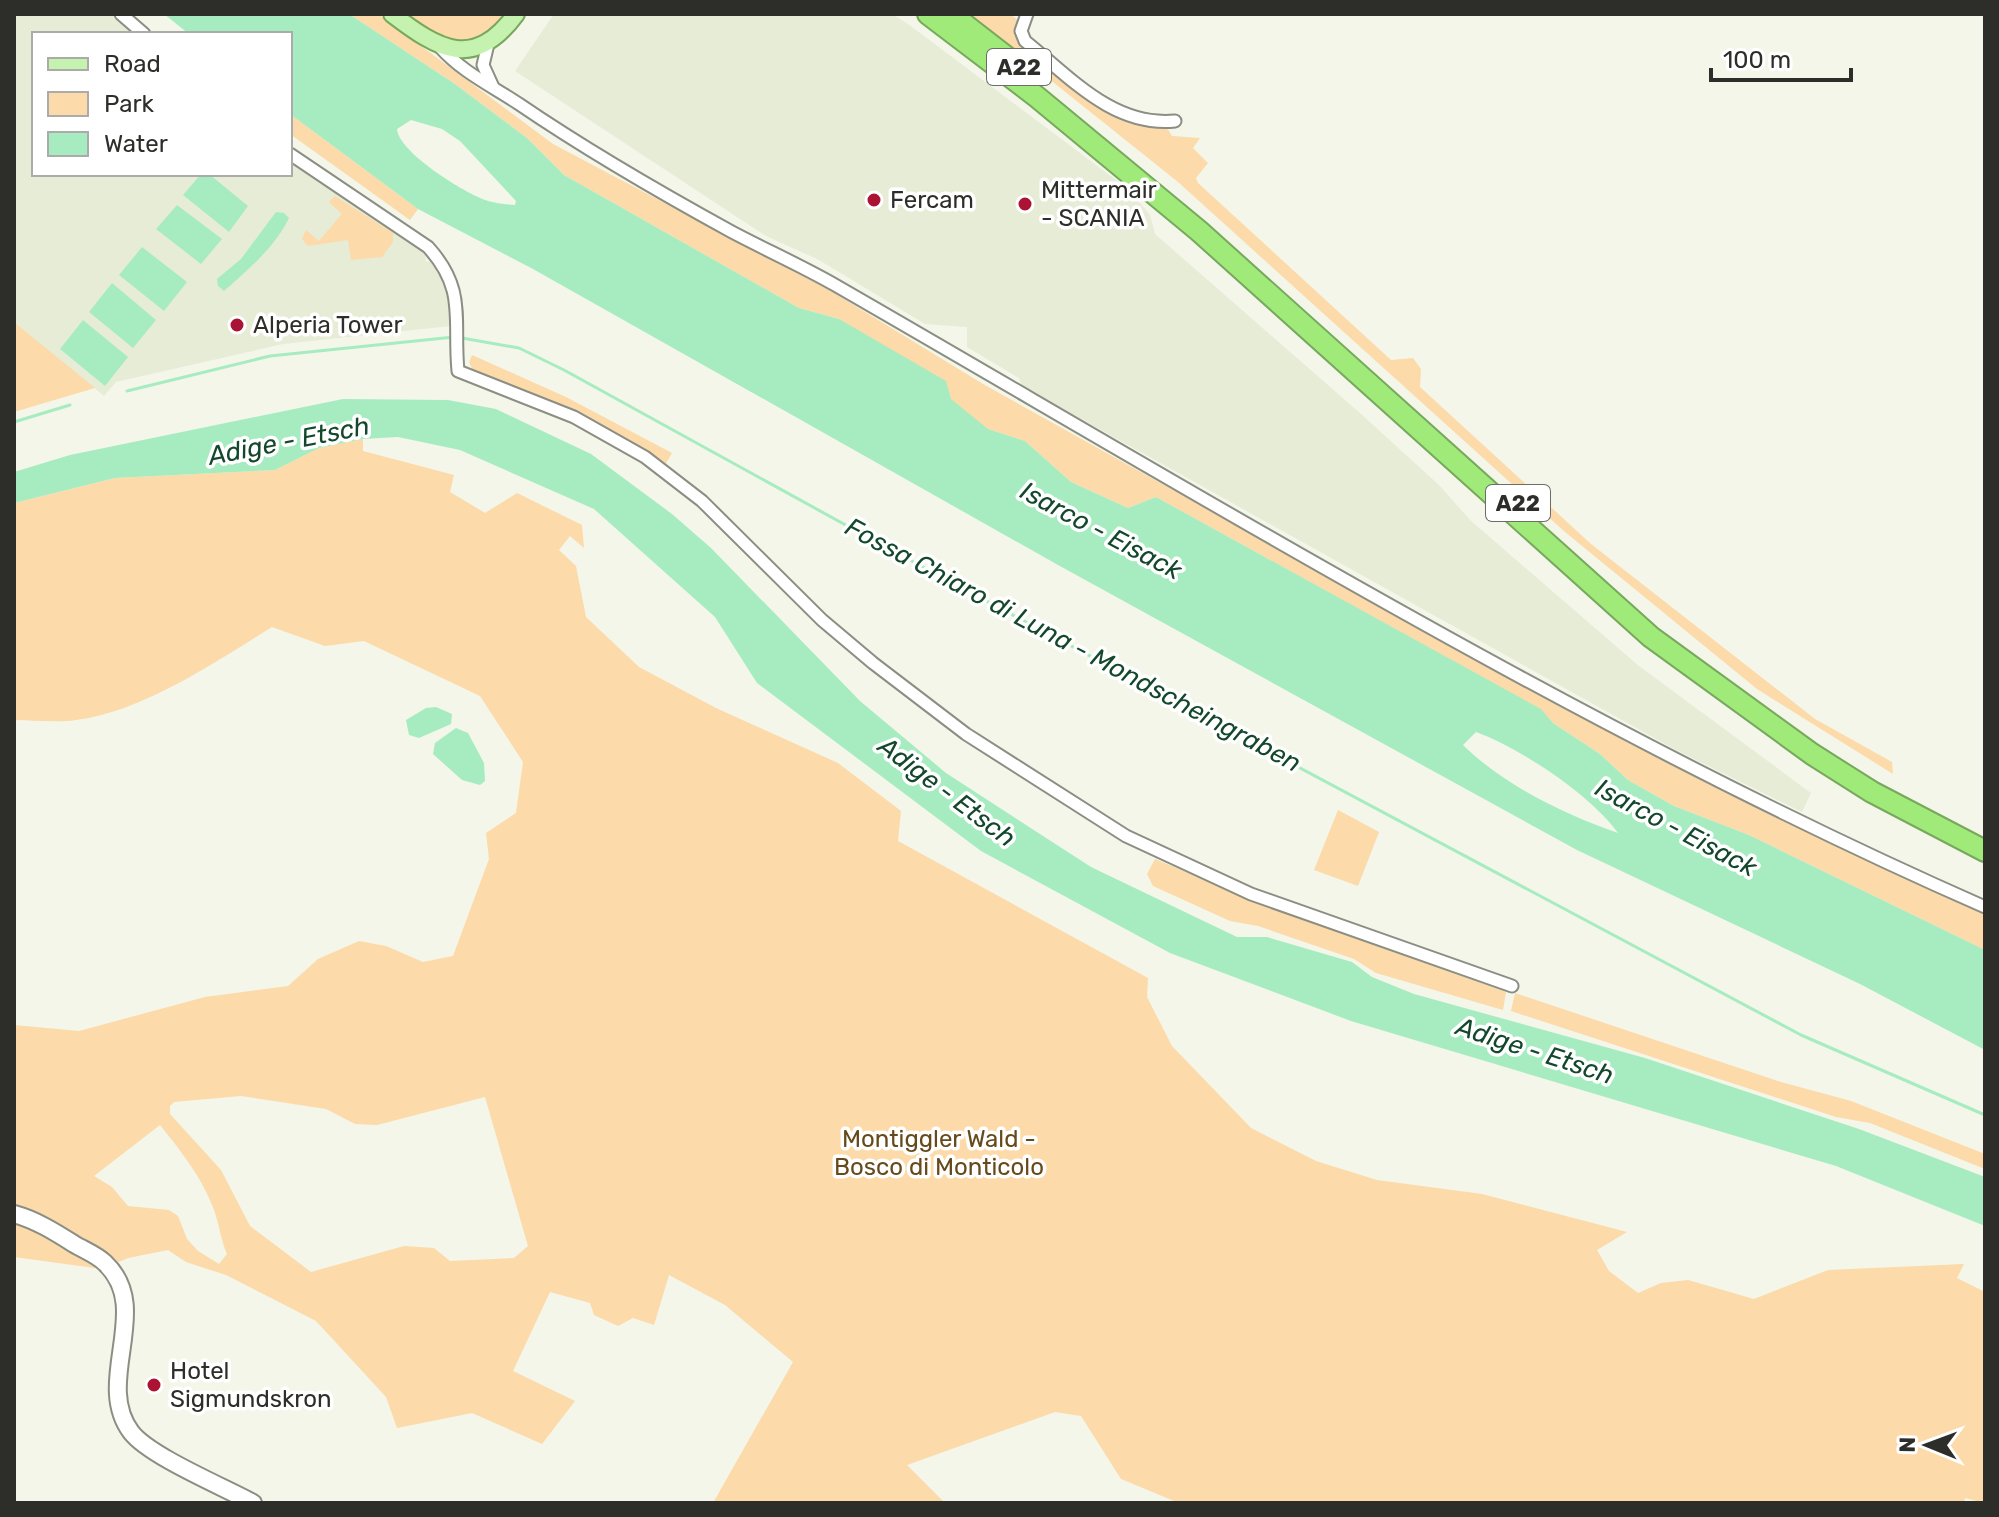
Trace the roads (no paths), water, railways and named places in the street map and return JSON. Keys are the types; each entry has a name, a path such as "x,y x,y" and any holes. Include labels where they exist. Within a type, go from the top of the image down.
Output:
{"highway":[{"name":"A22","path":"928,14 1049,107 1188,222 1651,637 1812,754 1872,792 1985,851"},
{"name":"A22","path":"951,14 1088,121 1210,223 1659,627 1822,744 1985,836"}],"main road":[{"path":"392,14 440,47 455,51 488,44 516,14"},
{"path":"14,1214 41,1224 103,1261 114,1273 126,1307 118,1397 130,1431 147,1446 253,1503"}],"street":[{"path":"121,14 142,32"},
{"path":"1027,14 1021,31 1025,41 1107,107 1160,123 1175,121"},
{"path":"488,44 483,65 493,87"},
{"path":"440,47 451,59 591,154 833,283 940,348 1429,624 1774,809 1869,857 1985,907"},
{"path":"292,155 428,247 453,284 458,324 458,371 574,417 645,457 702,501 822,620 966,734 1126,836 1251,894 1512,986"}],"water":[{"name":"Isarco - Eisack","path":"164,14 349,14 455,84 527,138 564,175 799,308 839,319 946,381 951,399 988,429 1025,441 1071,482 1128,508 1156,497 1541,709 1553,723 1600,754 1628,780 1674,806 1749,835 1985,950 1985,1050 1860,984 1577,850 1058,565 533,269 418,209 292,115 292,32 186,32","holes":["411,120 442,129 460,141 516,201 515,205 478,197 444,178 408,148 397,129","1476,732 1494,739 1573,789 1591,803 1618,833 1556,808 1516,786 1463,745"]},
{"path":"199,176 211,176 248,206 229,232 183,195"},
{"path":"177,205 222,239 201,264 156,229"},
{"path":"276,212 284,213 289,218 283,229 260,258 224,291 218,286 217,279 241,259"},
{"path":"142,247 187,282 164,311 119,275"},
{"path":"112,283 156,320 133,348 89,312"},
{"path":"83,320 128,357 105,386 60,349"},
{"name":"Adige - Etsch","path":"343,399 448,400 496,409 591,454 672,514 711,548 860,701 946,773 1091,867 1237,937 1267,937 1352,962 1372,977 1414,994 1645,1058 1859,1129 1985,1177 1985,1226 1836,1166 1351,1021 1170,953 981,851 757,683 715,617 594,509 460,450 398,437 363,439 319,448 275,470 115,478 14,503 14,472 70,455"},
{"path":"436,707 452,714 451,724 419,738 409,735 406,720 426,708"},
{"path":"456,728 468,733 484,763 485,781 480,785 462,780 433,754 435,743"}],"waterway":[{"name":"Fossa Chiaro di Luna - Mondscheingraben","path":"127,391 270,356 454,337"},
{"name":"Fossa Chiaro di Luna - Mondscheingraben","path":"462,338 519,348 564,370 891,550 1801,1035 1985,1115"},
{"name":"Fossa Chiaro di Luna - Mondscheingraben","path":"14,422 70,405"}],"place":[{"name":"Fercam","path":"874,200"},
{"name":"Mittermair - SCANIA","path":"1025,204"},
{"name":"Alperia Tower","path":"237,325"},
{"name":"Hotel Sigmundskron","path":"154,1385"}],"park label":[{"name":"Montiggler Wald - Bosco di Monticolo","path":"939,1153"}]}
